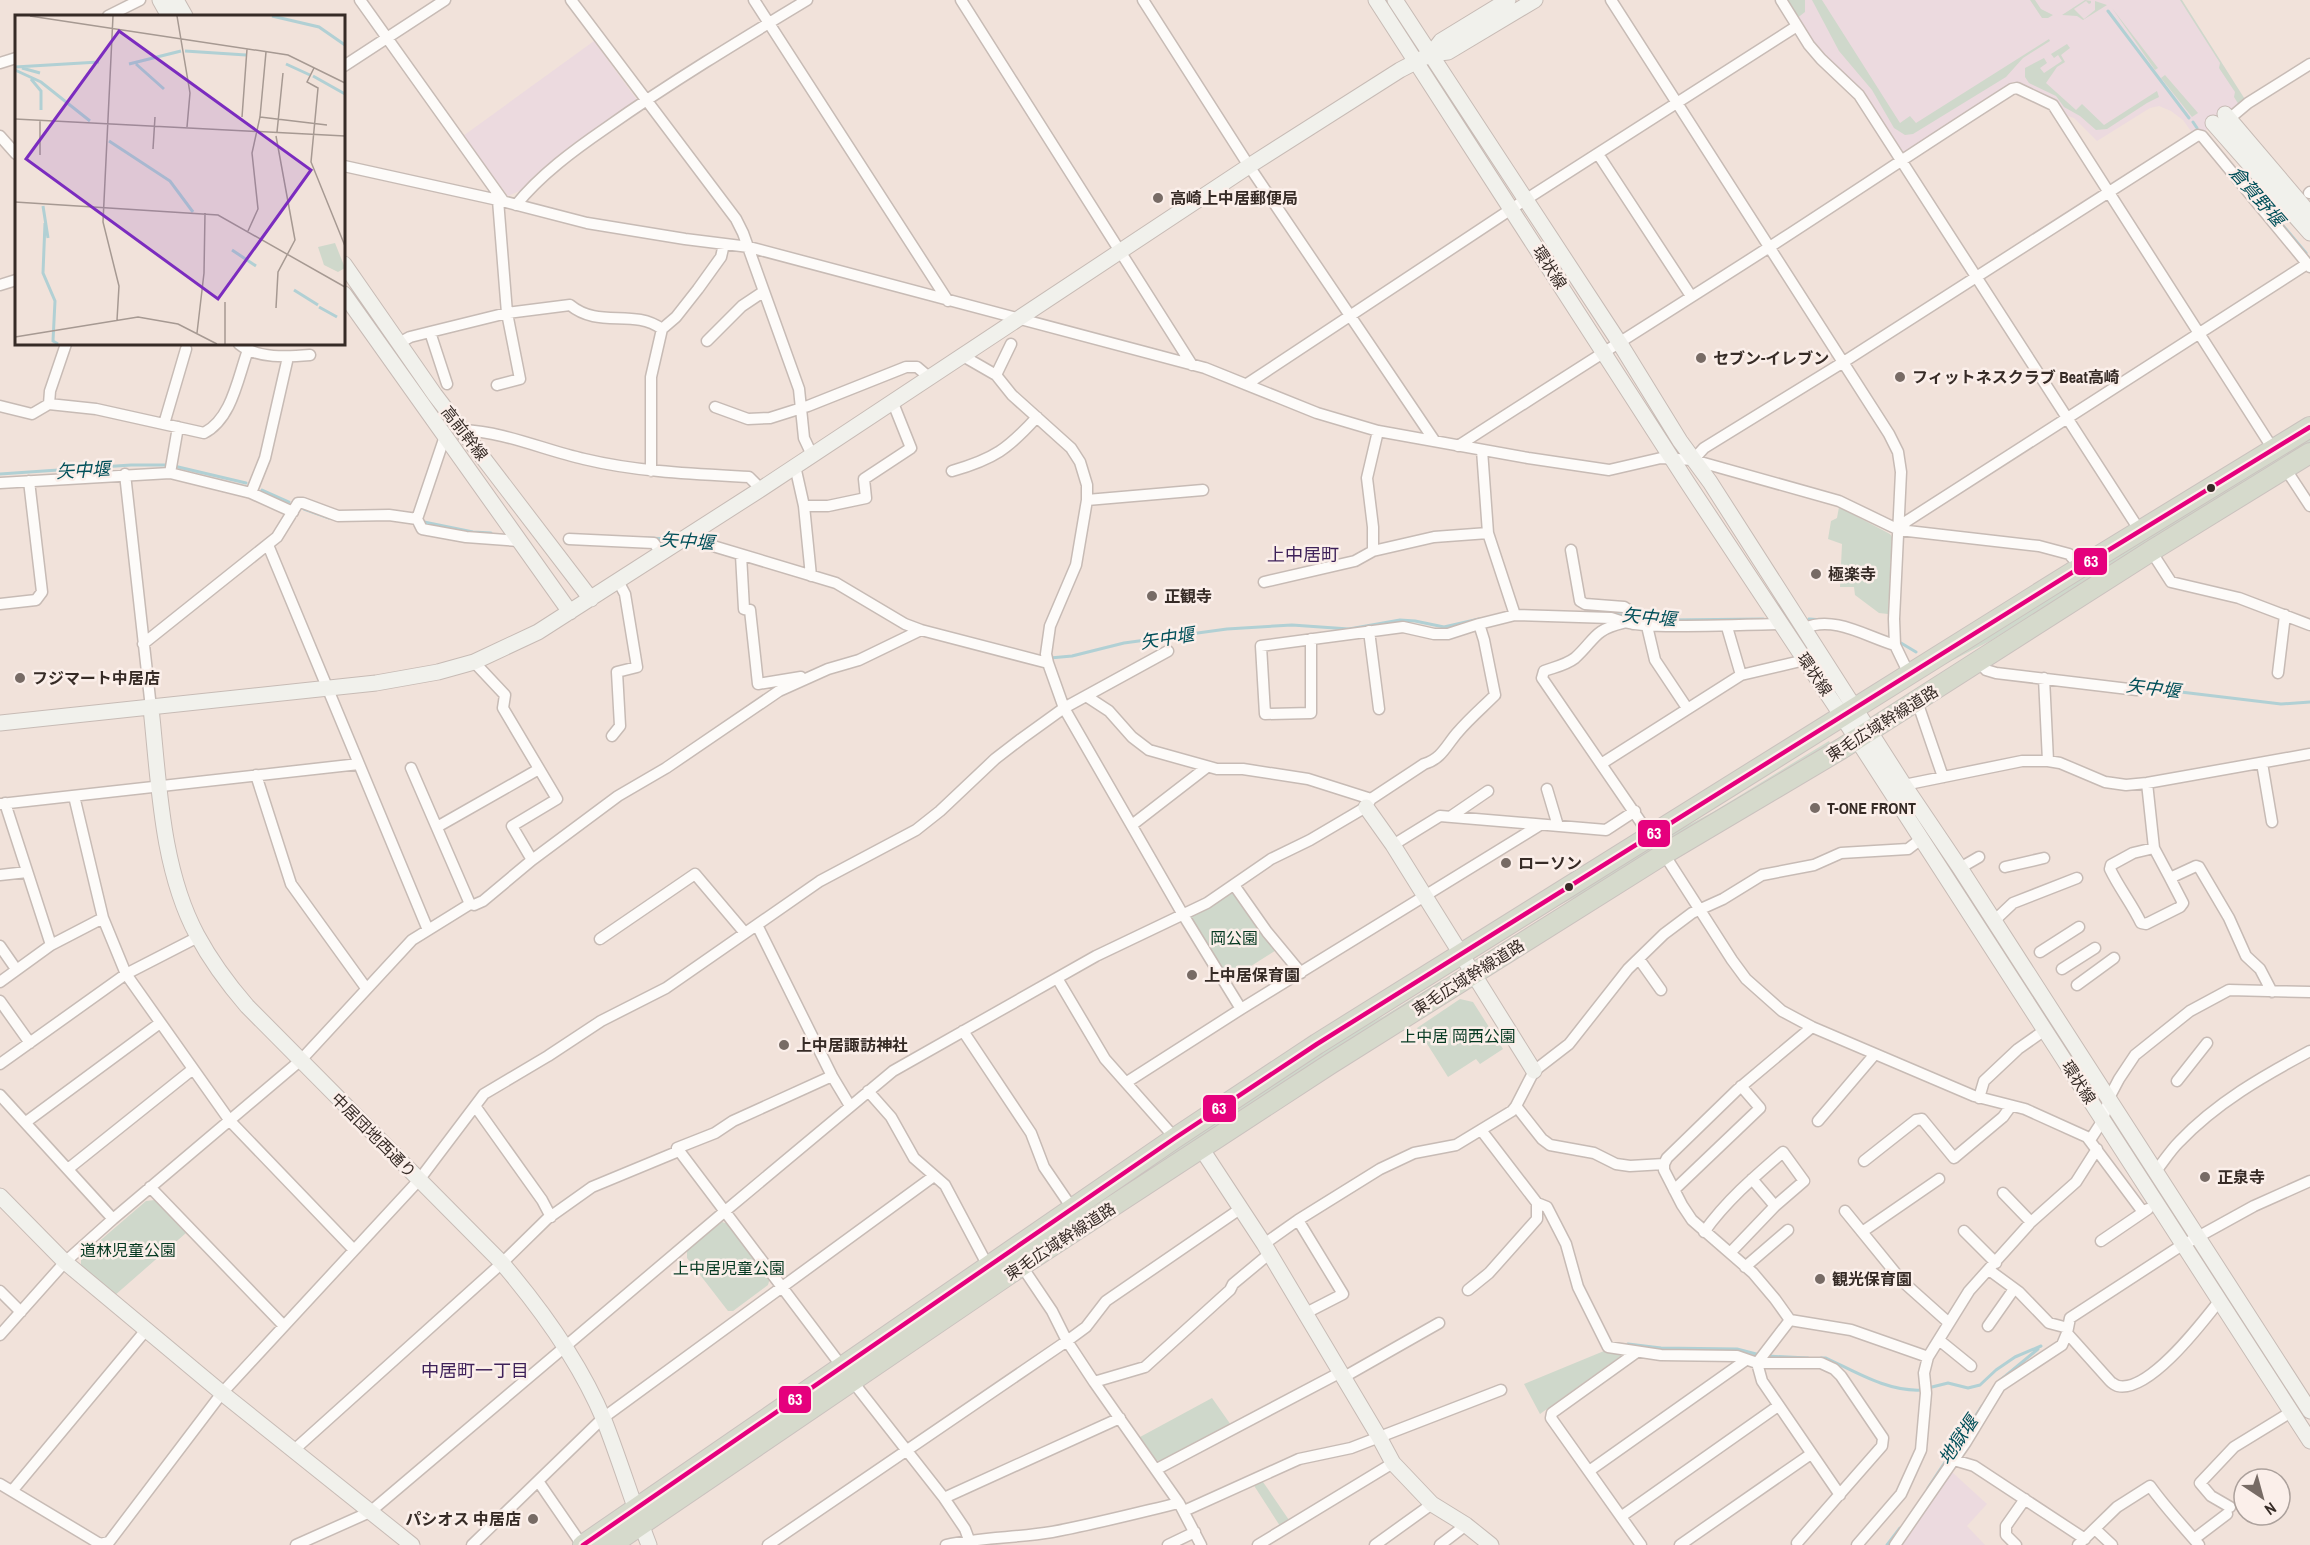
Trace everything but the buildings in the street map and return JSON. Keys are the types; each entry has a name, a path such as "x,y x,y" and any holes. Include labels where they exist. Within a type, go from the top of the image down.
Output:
{"highway":[{"name":"東毛広域幹線道路","path":"848,1375 989,1268 1016,1259 1072,1208 1317,1044 2081,567 2310,427"},
{"name":"東毛広域幹線道路","path":"583,1545 638,1517 1016,1259 1201,1148 1472,973 1664,854 1841,749 2151,550 2310,453"},
{"name":"東毛広域幹線道路","path":"611,1545 638,1517"}],"street":[{"path":"110,15 138,0"},
{"path":"160,0 168,15"},
{"path":"176,0 184,15"},
{"path":"360,0 506,202 507,313 520,379 497,385"},
{"path":"345,65 445,0"},
{"path":"571,0 736,219 749,247 799,389 804,438 812,455"},
{"path":"754,0 948,301"},
{"path":"506,202 525,193 576,149 646,99 807,0"},
{"path":"961,0 1192,365"},
{"path":"1143,0 1249,166 1434,441"},
{"name":"環状線","path":"1376,0 1781,624 1805,660 1849,712"},
{"name":"環状線","path":"1395,0 1804,628 1921,839 2103,1120 2150,1208 2183,1245 2310,1441"},
{"path":"1431,54 1441,41 1508,0"},
{"path":"0,723 327,688 417,675 474,662 514,644 570,612 695,532 1249,166 1416,62 1431,54 1448,52 1535,0"},
{"path":"1611,0 1889,434 1898,452 1901,472 1894,619 1896,645 1909,674"},
{"path":"1781,0 1821,59 1859,95 2140,531"},
{"path":"1247,384 1525,200 1797,26"},
{"path":"2222,119 2310,64"},
{"path":"1458,446 1902,159 2017,88 2053,105 2273,449"},
{"path":"2222,119 2310,214"},
{"path":"2222,119 2310,233"},
{"path":"1693,460 1704,448 1976,279 2198,135 2202,136 2309,266 2066,418 1907,521 1899,530"},
{"path":"0,136 15,153"},
{"path":"1598,154 1691,296"},
{"path":"345,166 506,202 587,223 749,247 1192,365 1247,384 1317,413 1378,431 1609,470 1672,458 1693,460 1839,501 1899,530 2039,546 2069,555 2081,567"},
{"path":"651,471 651,378 662,329 676,317 698,289 721,257 724,244"},
{"name":"高前幹線","path":"345,265 463,430 591,599"},
{"path":"0,285 15,280"},
{"path":"706,341 736,312 763,292"},
{"name":"高前幹線","path":"345,295 570,612"},
{"path":"399,343 410,337 507,313 570,305 588,317 635,319 655,324 662,329"},
{"path":"430,332 447,384"},
{"path":"996,375 1011,344"},
{"path":"49,404 50,391 66,345"},
{"path":"0,406 32,414 49,404 96,409 204,433 218,425 232,396 244,346 253,352 288,357 310,355"},
{"path":"164,424 186,349"},
{"path":"963,356 996,375 1012,395 1071,448 1080,462 1087,485 1087,500 1076,565 1050,626 1046,654 1048,663 1065,708 1182,913 1241,1009"},
{"path":"251,493 265,458 288,357"},
{"path":"715,407 748,419 770,418 906,367 917,367 930,378"},
{"path":"804,506 828,506 866,498 864,479 911,448 893,403"},
{"path":"952,471 991,459 1013,442 1037,417"},
{"path":"170,473 178,427"},
{"path":"463,430 484,431 584,459 651,471 749,477 761,489"},
{"path":"1373,551 1373,527 1366,478 1378,431"},
{"path":"445,436 417,519 422,529 519,541"},
{"path":"1482,450 1488,533 1514,612"},
{"path":"795,466 804,506 811,576"},
{"path":"2286,468 2310,506"},
{"path":"0,483 170,473 251,493 293,512"},
{"path":"125,474 142,644 151,708"},
{"path":"0,604 36,600 42,592 29,481"},
{"path":"1087,500 1203,490"},
{"path":"142,644 268,545 283,530 298,503 338,516 389,515 417,519"},
{"path":"695,532 703,543 844,586 893,617 921,630 1048,663"},
{"path":"1264,582 1355,561 1373,551 1434,537 1488,533"},
{"path":"569,539 654,543 661,553"},
{"path":"268,545 428,930"},
{"path":"1571,550 1580,601 1585,604 1624,607 1630,620"},
{"path":"2151,550 2171,582 2239,598 2310,625"},
{"path":"741,555 744,609 750,610 758,684 816,674"},
{"path":"612,736 620,726 617,672 637,667 625,594 618,581"},
{"path":"1311,639 1311,713 1265,714 1262,646 1311,639 1368,631 1403,627 1434,634 1448,634 1514,612 1630,620 1647,626 1727,627 1781,624"},
{"path":"2278,673 2285,615"},
{"path":"1630,620 1597,633 1576,657 1566,664 1544,671 1542,678 1651,837"},
{"path":"296,1545 370,1512 893,1071 1057,978 1182,913 1207,903 1271,859 1310,840 1369,803 1424,764 1431,762 1446,749 1457,733 1495,695 1479,624"},
{"path":"1804,628 1815,624 1841,627 1896,645"},
{"path":"1647,626 1655,660 1687,708"},
{"path":"1727,627 1741,675"},
{"path":"0,1335 65,1262 301,1060 405,947 470,904 474,905 483,901 532,860 618,796 666,768 779,691 816,674 859,660 921,630"},
{"path":"1368,631 1379,709"},
{"path":"0,1484 100,1544 109,1542 222,1393 419,1180 484,1094 601,1021 666,988 820,881 927,822 995,759 1065,708 1168,651"},
{"path":"1600,764 1741,675 1805,660"},
{"path":"474,662 505,695 503,708 557,799 512,826 532,860"},
{"path":"1979,662 1986,670 1996,673 2137,690"},
{"path":"2044,678 2048,761"},
{"path":"1086,696 1109,711 1132,737 1149,750 1207,767 1244,769 1308,779 1369,803 1424,896 1534,1071"},
{"path":"1915,702 1920,710 1943,777"},
{"name":"中居団地西通り","path":"151,708 166,846 177,885 198,937 224,978 247,1006 502,1263 539,1306 566,1347 603,1418 649,1545"},
{"name":"環状線","path":"1862,734 1904,785 1960,868 2310,1411"},
{"path":"1904,785 2022,761 2060,763 2105,782 2126,785 2310,754"},
{"path":"2262,763 2272,822"},
{"path":"51,945 2,803 359,764"},
{"path":"1132,825 1207,767"},
{"path":"411,768 470,904"},
{"path":"437,827 539,769"},
{"path":"256,776 291,884 366,988"},
{"path":"2147,783 2154,848 2183,903 2180,907 2146,924 2140,923 2132,904 2121,891 2110,869 2111,865 2133,853 2154,848"},
{"path":"1547,789 1558,826"},
{"path":"1450,817 1488,791"},
{"path":"74,796 103,918 126,975 230,1121 354,1250"},
{"path":"1393,845 1440,816 1606,830 1635,812"},
{"path":"1127,1082 1540,825"},
{"path":"1094,1382 1145,1367 1222,1298 1266,1249 1298,1220 1380,1169 1414,1153 1456,1145 1516,1106 1534,1071 1569,1044 1639,959 1664,934 1699,910 1723,899 1762,875 1814,864 1841,853 1908,849 1921,839"},
{"path":"1664,854 1746,979 1782,1011 1812,1027 1979,1098 2040,1114 2093,1144 2150,1208 2101,1241"},
{"path":"1960,868 1979,857"},
{"path":"2005,867 2044,858"},
{"path":"2170,878 2196,866 2199,867 2229,918 2246,956 2260,969 2272,992"},
{"path":"0,875 27,872"},
{"path":"600,939 695,874 745,933"},
{"path":"1994,921 2013,903 2077,878"},
{"path":"1234,885 1267,932 1301,973"},
{"path":"0,982 51,945 103,918"},
{"path":"757,925 832,1076 850,1106"},
{"path":"2040,952 2079,927"},
{"path":"0,1065 126,975 198,937"},
{"path":"0,946 16,969"},
{"path":"2062,969 2095,948"},
{"path":"2076,985 2114,958"},
{"path":"1639,959 1661,990"},
{"path":"1057,978 1105,1059 1175,1138"},
{"path":"1857,1545 1901,1494 1921,1450 1926,1393 1924,1373 1928,1357 1969,1291 2031,1222 2076,1182 2103,1120 2109,1098 2135,1055 2190,1011 2229,990 2310,992"},
{"path":"0,1001 30,1043"},
{"path":"26,1122 160,1023"},
{"path":"1812,1027 1741,1086 1667,1158 1664,1170 1692,1220 1745,1267 1775,1299 1790,1320 1851,1330 1928,1357"},
{"path":"1979,1098 1984,1081 2018,1049 2045,1030"},
{"path":"963,1031 1031,1133 1044,1167 1072,1208"},
{"path":"2177,1081 2207,1043"},
{"path":"2156,1171 2181,1139 2216,1108 2271,1072 2310,1051"},
{"path":"1818,1121 1875,1054"},
{"path":"68,1169 193,1069"},
{"path":"832,1076 733,1121 715,1133 677,1148 905,1450 944,1498 965,1529 970,1542"},
{"path":"1674,1190 1760,1108 1741,1086"},
{"path":"868,1091 891,1117 914,1158 945,1185 989,1268"},
{"path":"0,1095 113,1219"},
{"path":"475,1106 542,1200 551,1217"},
{"path":"1516,1106 1542,1139 1550,1145 1594,1153 1616,1164 1630,1166 1664,1164"},
{"path":"1864,1161 1916,1120 1922,1119 1954,1158 2003,1117 2011,1106"},
{"path":"1481,1130 1537,1203 1547,1207 1566,1244 1578,1287 1608,1347 1661,1355 1737,1356 1752,1361 1821,1363 1834,1369 1883,1438 1882,1446 1797,1543"},
{"path":"1201,1148 1306,1313 1393,1463 1432,1504 1466,1525 1491,1545"},
{"path":"294,1450 551,1217 592,1187 680,1152"},
{"path":"1704,1232 1718,1213 1783,1152 1804,1180 1775,1206 1730,1253"},
{"path":"472,1545 603,1418 934,1176"},
{"path":"1752,1179 1775,1206"},
{"path":"1862,1232 1939,1179"},
{"path":"1895,1545 1954,1460 2000,1386 2062,1345 2070,1318 2198,1236 2254,1206 2309,1185"},
{"path":"150,1187 284,1326"},
{"path":"2003,1193 2031,1222"},
{"path":"0,1196 65,1262 222,1393 412,1545"},
{"path":"1468,1290 1489,1274 1537,1219 1537,1203"},
{"path":"768,1545 1067,1341 1086,1327 1106,1301 1240,1209"},
{"path":"1845,1211 1902,1281 1949,1323"},
{"path":"1298,1220 1343,1294 1306,1313"},
{"path":"1745,1267 1788,1230"},
{"path":"1964,1232 2014,1289 2049,1323 2068,1330 2110,1381 2118,1386 2134,1384 2159,1370 2220,1300"},
{"path":"1016,1259 1052,1311 1067,1341 1094,1382 1182,1507 1202,1545"},
{"path":"1988,1326 2014,1289"},
{"path":"0,1291 21,1312"},
{"path":"1589,1471 1752,1361 1790,1320"},
{"path":"1157,1469 1439,1323"},
{"path":"12,1491 146,1330"},
{"path":"1939,1340 1971,1366"},
{"path":"1636,1352 1552,1413 1551,1418 1641,1545"},
{"path":"1752,1361 1778,1406 1840,1495"},
{"path":"946,1545 1017,1541 1053,1531 1182,1507 1299,1459 1351,1448 1501,1390"},
{"path":"1622,1516 1778,1406"},
{"path":"1954,1460 1974,1466 2025,1499 2082,1542 2117,1508 2150,1485 2166,1508 2179,1520 2196,1542 2228,1511 2200,1484 2234,1447 2292,1412"},
{"path":"944,1498 1120,1418"},
{"path":"1680,1545 1811,1454"},
{"path":"1258,1545 1393,1463"},
{"path":"538,1481 583,1545"},
{"path":"2016,1545 2006,1535 2006,1526 2025,1499"},
{"path":"1376,1545 1432,1504"},
{"path":"1440,1545 1466,1525"},
{"path":"2095,1529 2112,1545"},
{"path":"1168,1545 1195,1533"}],"shaded area":[{"path":"1784,0 2182,0 2246,101 2225,114 2204,132 2193,134 2183,120 2159,106 2150,108 2097,141 2074,118 2062,114 2052,100 2013,82 1904,155 1822,56"},
{"path":"594,41 637,100 524,189 508,196 463,136"},
{"path":"1952,1472 1987,1504 1967,1526 1985,1545 1899,1545"}],"green space":[{"path":"1784,0 1805,0 1805,12 1796,19"},
{"path":"1812,0 1822,0 1900,123 1910,116 1916,123 2049,39 2050,41 2023,58 2006,77 1913,134 1905,135 1894,128 1872,90 1839,51"},
{"path":"2030,0 2035,0 2041,9 2053,15 2042,18"},
{"path":"2085,0 2091,3 2086,1 2074,9 2084,19 2095,10 2095,1 2107,5 2083,20 2077,16 2062,15"},
{"path":"2180,0 2246,101 2239,105 2234,97 2235,92 2219,68 2220,63"},
{"path":"2112,8 2158,68 2155,70"},
{"path":"2067,44 2070,48 2061,55 2065,62 2057,67 2046,83 2076,110 2082,104 2104,125 2157,91 2159,97 2107,129 2096,130 2080,116 2064,107 2056,96 2029,83 2025,77 2025,68 2044,58 2047,63 2040,68 2044,73 2062,61 2058,55 2054,58 2051,54"},
{"path":"2165,75 2198,113 2192,117 2161,78"},
{"path":"2310,438 2310,445 1990,641 1945,664 1884,701 1882,698"},
{"path":"1839,507 1892,537 1888,614 1879,613 1855,595 1854,587 1840,587 1842,544 1828,539 1831,521 1837,518"},
{"path":"1829,741 1830,743 1599,885 1552,909 1488,949 1486,947 1656,842 1713,812"},
{"name":"岡公園","path":"1232,893 1237,895 1278,949 1229,980 1188,918"},
{"path":"1444,979 1445,981 1325,1055 1034,1250 1030,1245 1334,1041 1384,1016"},
{"name":"上中居 岡西公園","path":"1460,999 1473,1002 1503,1049 1480,1064 1476,1059 1448,1077 1417,1028"},
{"name":"道林児童公園","path":"155,1200 186,1233 114,1296 81,1269 81,1257 146,1201"},
{"name":"上中居児童公園","path":"722,1222 729,1224 770,1278 768,1285 733,1311 728,1311 687,1258 687,1250"},
{"path":"1604,1351 1622,1355 1540,1414 1524,1384"},
{"path":"1212,1398 1231,1425 1161,1462 1156,1460 1140,1437"},
{"path":"1261,1479 1289,1520 1280,1526 1253,1484"}],"waterway":[{"name":"倉賀野堰","path":"2108,11 2189,118"},
{"name":"倉賀野堰","path":"2193,122 2197,128"},
{"name":"倉賀野堰","path":"2265,204 2306,253"},
{"name":"矢中堰","path":"0,474 131,465 166,465"},
{"name":"矢中堰","path":"174,466 246,483"},
{"name":"矢中堰","path":"262,490 289,502"},
{"name":"矢中堰","path":"304,509 329,518"},
{"name":"矢中堰","path":"424,522 473,532 491,533"},
{"name":"矢中堰","path":"646,538 673,539"},
{"name":"矢中堰","path":"1614,614 1628,616"},
{"name":"矢中堰","path":"1635,616 1669,620 1763,619"},
{"name":"矢中堰","path":"1050,658 1072,656 1124,643 1227,629 1292,625 1349,629 1400,620 1444,627 1479,619"},
{"name":"矢中堰","path":"1809,619 1823,620"},
{"name":"矢中堰","path":"1901,643 1916,652"},
{"name":"矢中堰","path":"2139,687 2281,704 2310,702"},
{"path":"1628,1344 1661,1348 1737,1349 1760,1355"},
{"path":"1928,1388 1948,1383 1968,1388 1980,1385 2015,1357 2041,1346"},
{"name":"地獄堰","path":"1997,1383 2038,1349"},
{"path":"1767,1356 1808,1358"},
{"path":"1821,1358 1826,1358 1861,1375 1897,1388 1922,1390"},
{"name":"地獄堰","path":"1928,1488 1982,1406"},
{"name":"地獄堰","path":"1887,1545 1900,1528"}],"transit line":[{"name":"63","path":"583,1545 1175,1138 1317,1044 2081,567 2310,427"}],"place":[{"name":"高崎上中居郵便局","path":"1158,198"},
{"name":"セブン-イレブン","path":"1701,358"},
{"name":"フィットネスクラブ Beat高崎","path":"1900,377"},
{"name":"極楽寺","path":"1816,574"},
{"name":"正観寺","path":"1152,596"},
{"name":"フジマート中居店","path":"20,678"},
{"name":"T-ONE FRONT","path":"1815,808"},
{"name":"ローソン","path":"1506,863"},
{"name":"上中居保育園","path":"1192,975"},
{"name":"上中居諏訪神社","path":"784,1045"},
{"name":"正泉寺","path":"2205,1177"},
{"name":"観光保育園","path":"1820,1279"},
{"name":"パシオス 中居店","path":"533,1519"}],"district":[{"name":"上中居町","path":"1303,554"},
{"name":"中居町一丁目","path":"475,1370"}]}
